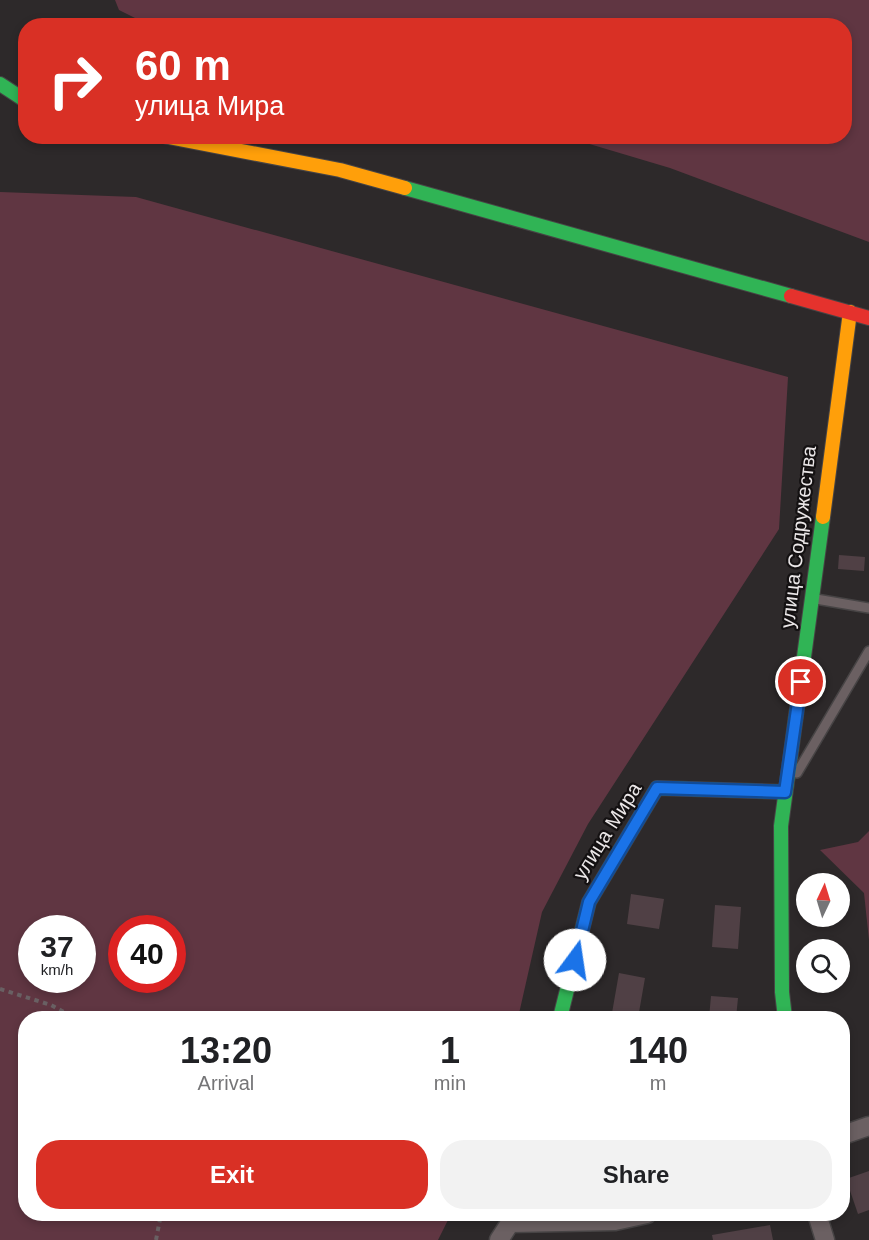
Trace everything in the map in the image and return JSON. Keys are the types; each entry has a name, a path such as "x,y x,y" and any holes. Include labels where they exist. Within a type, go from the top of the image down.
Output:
{"street":[{"path":"0,84 18,96"},
{"path":"205,144 340,170 869,318"},
{"name":"улица Содружества","path":"784,1011 782,992 781,826 850,312"},
{"name":"улица Мира","path":"562,1011 589,902 657,788 785,792"},
{"path":"850,1133 869,1126"},
{"path":"499,1240 509,1221"},
{"path":"820,1221 825,1240"}],"lane":[{"path":"813,598 869,608"},
{"path":"785,792 869,651"}],"path":[{"path":"0,989 51,1005 62,1011"},
{"path":"156,1240 160,1221"}],"shaded area":[{"path":"115,0 869,0 869,242 670,168 589,144 852,144 852,18 135,18 119,10"},
{"path":"0,192 136,197 788,377 779,529 588,824 542,912 520,1011 18,1011 18,1221 448,1221 438,1240 0,1240"},
{"path":"869,831 869,940 864,893 850,879 850,873 844,873 820,850 858,842"}],"building":[{"path":"839,555 865,557 864,571 838,569"},
{"path":"631,894 664,899 659,929 627,924"},
{"path":"715,905 741,907 738,949 712,947"},
{"path":"619,973 645,978 639,1011 612,1011"},
{"path":"711,996 738,998 737,1011 710,1011"},
{"path":"869,1171 869,1210 858,1214 850,1191 850,1178"},
{"path":"770,1225 773,1240 713,1240 712,1235"}],"traffic: fast":[{"path":"0,84 18,96"},
{"path":"405,188 791,296"},
{"path":"784,1011 782,992 781,826 823,517"},
{"path":"562,1011 589,902 657,788 785,792"}],"traffic: slow":[{"path":"205,144 340,170 405,188"},
{"path":"823,517 850,312"}],"traffic: jam":[{"path":"791,296 869,318"}],"route":[{"path":"575,960 589,902 657,788 785,792 801,682"}]}
